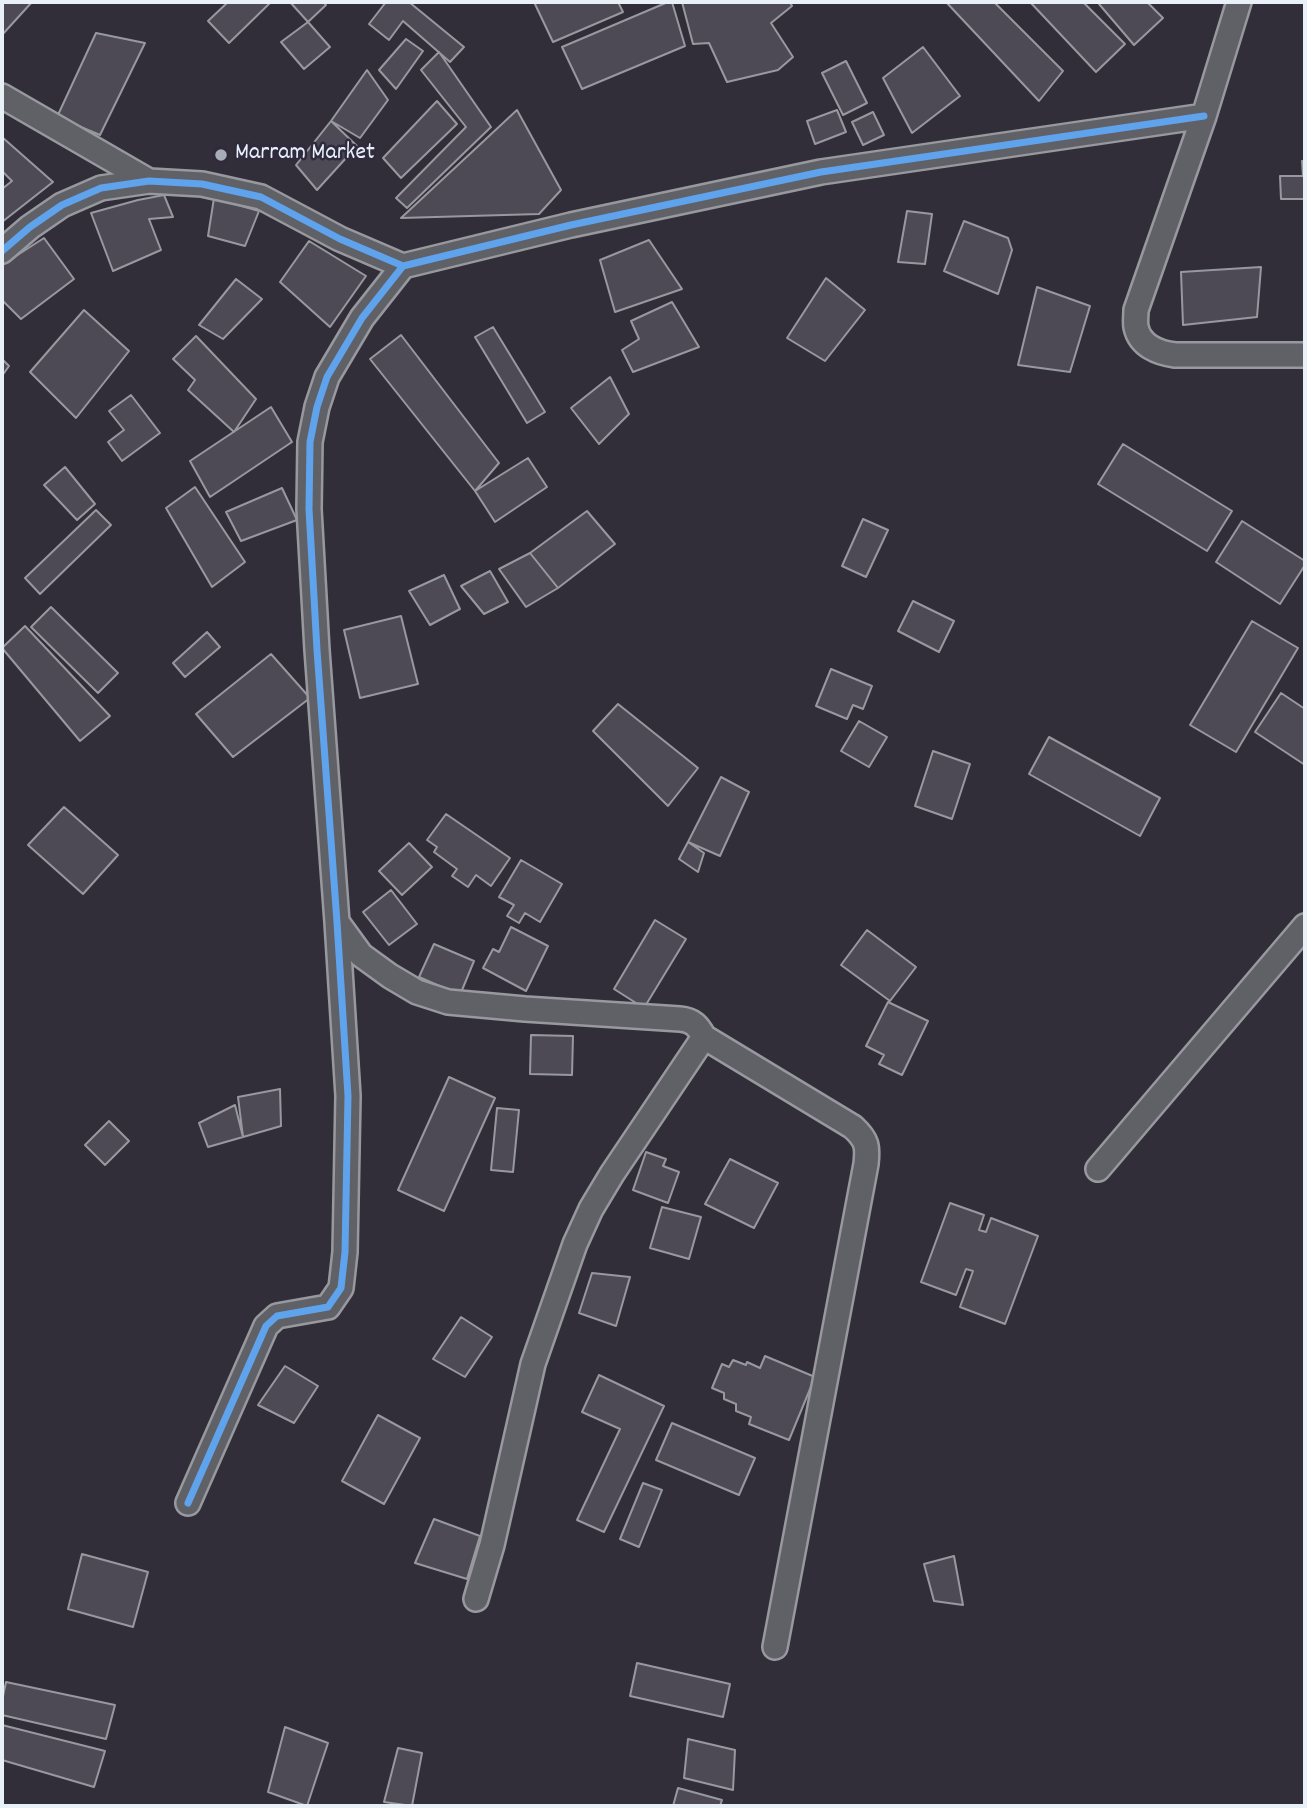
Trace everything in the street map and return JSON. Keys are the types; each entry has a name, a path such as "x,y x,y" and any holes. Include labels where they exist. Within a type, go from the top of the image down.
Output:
{"street":[{"path":"1239,2 1204,116 1136,310 1136,328 1150,348 1166,354 1305,355"},
{"path":"2,96 149,181"},
{"path":"2,251 62,205 101,188 149,181 202,184 261,197 340,239 403,266 571,225 821,172 1204,116"},
{"path":"188,1503 267,1326 277,1316 328,1307 341,1288 345,1252 348,1096 317,650 309,509 310,442 327,377 362,318 403,266"},
{"path":"337,922 362,955 390,976 417,992 448,1002 686,1019 697,1026 704,1037 853,1128 865,1139 866,1164 775,1647"},
{"path":"1098,1169 1305,926"},
{"path":"475,1599 492,1545 533,1364 575,1244 591,1209 612,1174 704,1037"}],"building":[{"path":"2,2 32,2 2,35"},
{"path":"228,2 271,2 229,43 208,21"},
{"path":"290,2 323,2 326,5 308,22"},
{"path":"386,2 409,2 464,47 450,62 403,21 389,40 369,24"},
{"path":"534,2 618,2 623,12 553,42"},
{"path":"672,2 685,46 582,89 562,47"},
{"path":"682,2 790,2 792,6 771,23 793,57 778,70 727,82 709,43 693,44"},
{"path":"946,2 994,2 1063,71 1039,101"},
{"path":"1030,2 1083,2 1125,44 1096,72"},
{"path":"1147,2 1163,18 1134,45 1099,4"},
{"path":"308,22 330,47 304,69 281,42"},
{"path":"96,33 145,43 100,135 57,117"},
{"path":"406,39 423,51 396,89 379,70"},
{"path":"923,47 960,96 912,133 883,78"},
{"path":"439,52 491,127 407,208 396,198 466,127 421,70"},
{"path":"846,61 867,103 843,115 822,73"},
{"path":"367,70 388,100 360,138 331,121"},
{"path":"437,101 457,124 401,178 383,158"},
{"path":"517,110 561,190 539,214 401,218"},
{"path":"837,110 846,132 815,144 807,121"},
{"path":"873,112 884,135 863,145 852,122"},
{"path":"331,121 357,146 317,190 296,165"},
{"path":"2,137 53,182 2,222 2,189 12,181 2,171"},
{"path":"1302,161 1305,161 1305,199 1281,199 1280,176 1303,176"},
{"path":"164,195 173,217 149,219 161,250 113,271 91,213"},
{"path":"214,198 259,211 245,246 208,236"},
{"path":"907,211 932,214 925,264 898,262"},
{"path":"964,221 1008,238 1012,250 998,294 944,271"},
{"path":"44,238 74,279 21,319 2,300 2,265"},
{"path":"649,240 682,289 615,312 600,260"},
{"path":"309,241 366,276 330,327 280,282"},
{"path":"1261,267 1257,317 1183,325 1181,272"},
{"path":"826,278 865,310 825,361 787,338"},
{"path":"236,279 262,299 223,339 199,325"},
{"path":"1037,287 1090,306 1070,372 1018,365"},
{"path":"672,302 699,347 633,372 622,350 639,339 631,321"},
{"path":"84,310 129,351 76,418 30,372"},
{"path":"493,327 545,412 527,423 475,337"},
{"path":"401,335 499,463 475,491 370,359"},
{"path":"196,336 256,399 234,432 188,390 195,380 173,359"},
{"path":"2,359 9,366 2,376"},
{"path":"610,377 629,414 599,444 571,408"},
{"path":"131,395 160,433 122,461 108,442 124,430 109,411"},
{"path":"271,407 292,442 210,497 190,461"},
{"path":"1123,444 1232,511 1207,551 1098,484"},
{"path":"528,458 547,487 495,522 475,491"},
{"path":"65,467 95,504 77,520 44,485"},
{"path":"195,487 245,562 212,587 166,508"},
{"path":"282,488 297,520 241,541 226,512"},
{"path":"96,510 111,525 40,594 25,578"},
{"path":"587,511 615,544 558,588 530,553"},
{"path":"863,519 888,530 866,577 842,566"},
{"path":"1242,521 1305,561 1280,604 1216,562"},
{"path":"530,553 558,588 526,607 499,569"},
{"path":"490,571 508,602 484,614 461,586"},
{"path":"444,575 460,609 430,625 409,591"},
{"path":"913,601 954,621 939,652 898,631"},
{"path":"51,607 118,673 98,693 31,627"},
{"path":"401,616 418,684 360,698 344,630"},
{"path":"1252,621 1298,648 1236,752 1190,725"},
{"path":"25,626 110,716 80,741 2,648"},
{"path":"207,632 220,647 185,677 173,663"},
{"path":"271,654 310,698 233,757 196,714"},
{"path":"831,669 872,686 863,709 853,705 847,719 816,706"},
{"path":"1281,693 1305,709 1305,765 1255,732"},
{"path":"618,704 698,768 668,806 593,731"},
{"path":"859,721 887,737 869,767 841,751"},
{"path":"1049,737 1160,798 1140,836 1029,774"},
{"path":"933,751 970,764 952,819 915,806"},
{"path":"721,777 749,792 720,856 688,842"},
{"path":"64,807 118,855 83,894 28,845"},
{"path":"446,814 510,858 491,886 476,875 468,887 452,876 457,869 434,852 437,847 427,840"},
{"path":"688,842 704,853 698,872 679,859"},
{"path":"409,843 432,867 402,895 379,871"},
{"path":"521,860 562,884 540,922 525,913 519,923 507,916 514,905 499,897"},
{"path":"391,890 417,924 389,945 363,912"},
{"path":"655,920 686,939 644,1008 614,989"},
{"path":"511,927 548,946 526,991 483,968 493,949 499,952"},
{"path":"867,930 916,967 890,1001 841,965"},
{"path":"434,944 474,961 460,995 419,977"},
{"path":"888,1002 928,1021 902,1075 879,1064 884,1055 866,1046"},
{"path":"531,1035 573,1036 572,1075 530,1074"},
{"path":"449,1077 495,1098 444,1211 398,1190"},
{"path":"280,1089 281,1126 243,1137 238,1097"},
{"path":"235,1105 243,1137 208,1147 199,1123"},
{"path":"497,1108 519,1110 513,1172 491,1170"},
{"path":"109,1121 129,1141 105,1165 85,1145"},
{"path":"646,1152 666,1159 663,1166 679,1172 668,1203 633,1190"},
{"path":"730,1159 778,1183 754,1228 705,1204"},
{"path":"950,1203 984,1215 979,1230 986,1232 991,1218 1038,1236 1005,1324 960,1307 973,1271 966,1269 956,1295 921,1282"},
{"path":"662,1207 701,1217 689,1259 650,1248"},
{"path":"592,1273 630,1277 616,1326 579,1313"},
{"path":"461,1317 492,1337 465,1377 433,1359"},
{"path":"765,1356 815,1377 789,1440 749,1424 751,1417 736,1411 736,1404 724,1399 724,1393 712,1388 722,1364 729,1367 733,1360 760,1368"},
{"path":"285,1366 318,1386 294,1423 258,1405"},
{"path":"599,1375 664,1406 604,1532 577,1520 620,1429 582,1412"},
{"path":"378,1415 420,1438 384,1504 342,1481"},
{"path":"672,1423 755,1458 739,1495 656,1460"},
{"path":"643,1483 662,1490 639,1547 620,1539"},
{"path":"434,1519 480,1536 467,1579 415,1563"},
{"path":"82,1554 148,1572 133,1627 68,1609"},
{"path":"954,1556 963,1605 934,1601 924,1564"},
{"path":"637,1663 730,1684 723,1717 630,1696"},
{"path":"6,1682 115,1705 106,1739 2,1715"},
{"path":"2,1725 105,1751 94,1787 2,1760"},
{"path":"285,1727 328,1743 307,1806 268,1792"},
{"path":"688,1739 735,1750 733,1790 684,1778"},
{"path":"398,1748 422,1753 412,1806 384,1802"},
{"path":"678,1788 722,1800 720,1806 673,1806"}],"cycle path":[{"path":"2,251 62,205 101,188 149,181 202,184 261,197 340,239 403,266 571,225 821,172 1204,116"},
{"path":"188,1503 266,1326 277,1316 328,1307 341,1288 345,1252 348,1096 317,650 309,509 310,442 327,377 362,318 403,266"}],"place":[{"name":"Marram Market","path":"221,155"}]}
